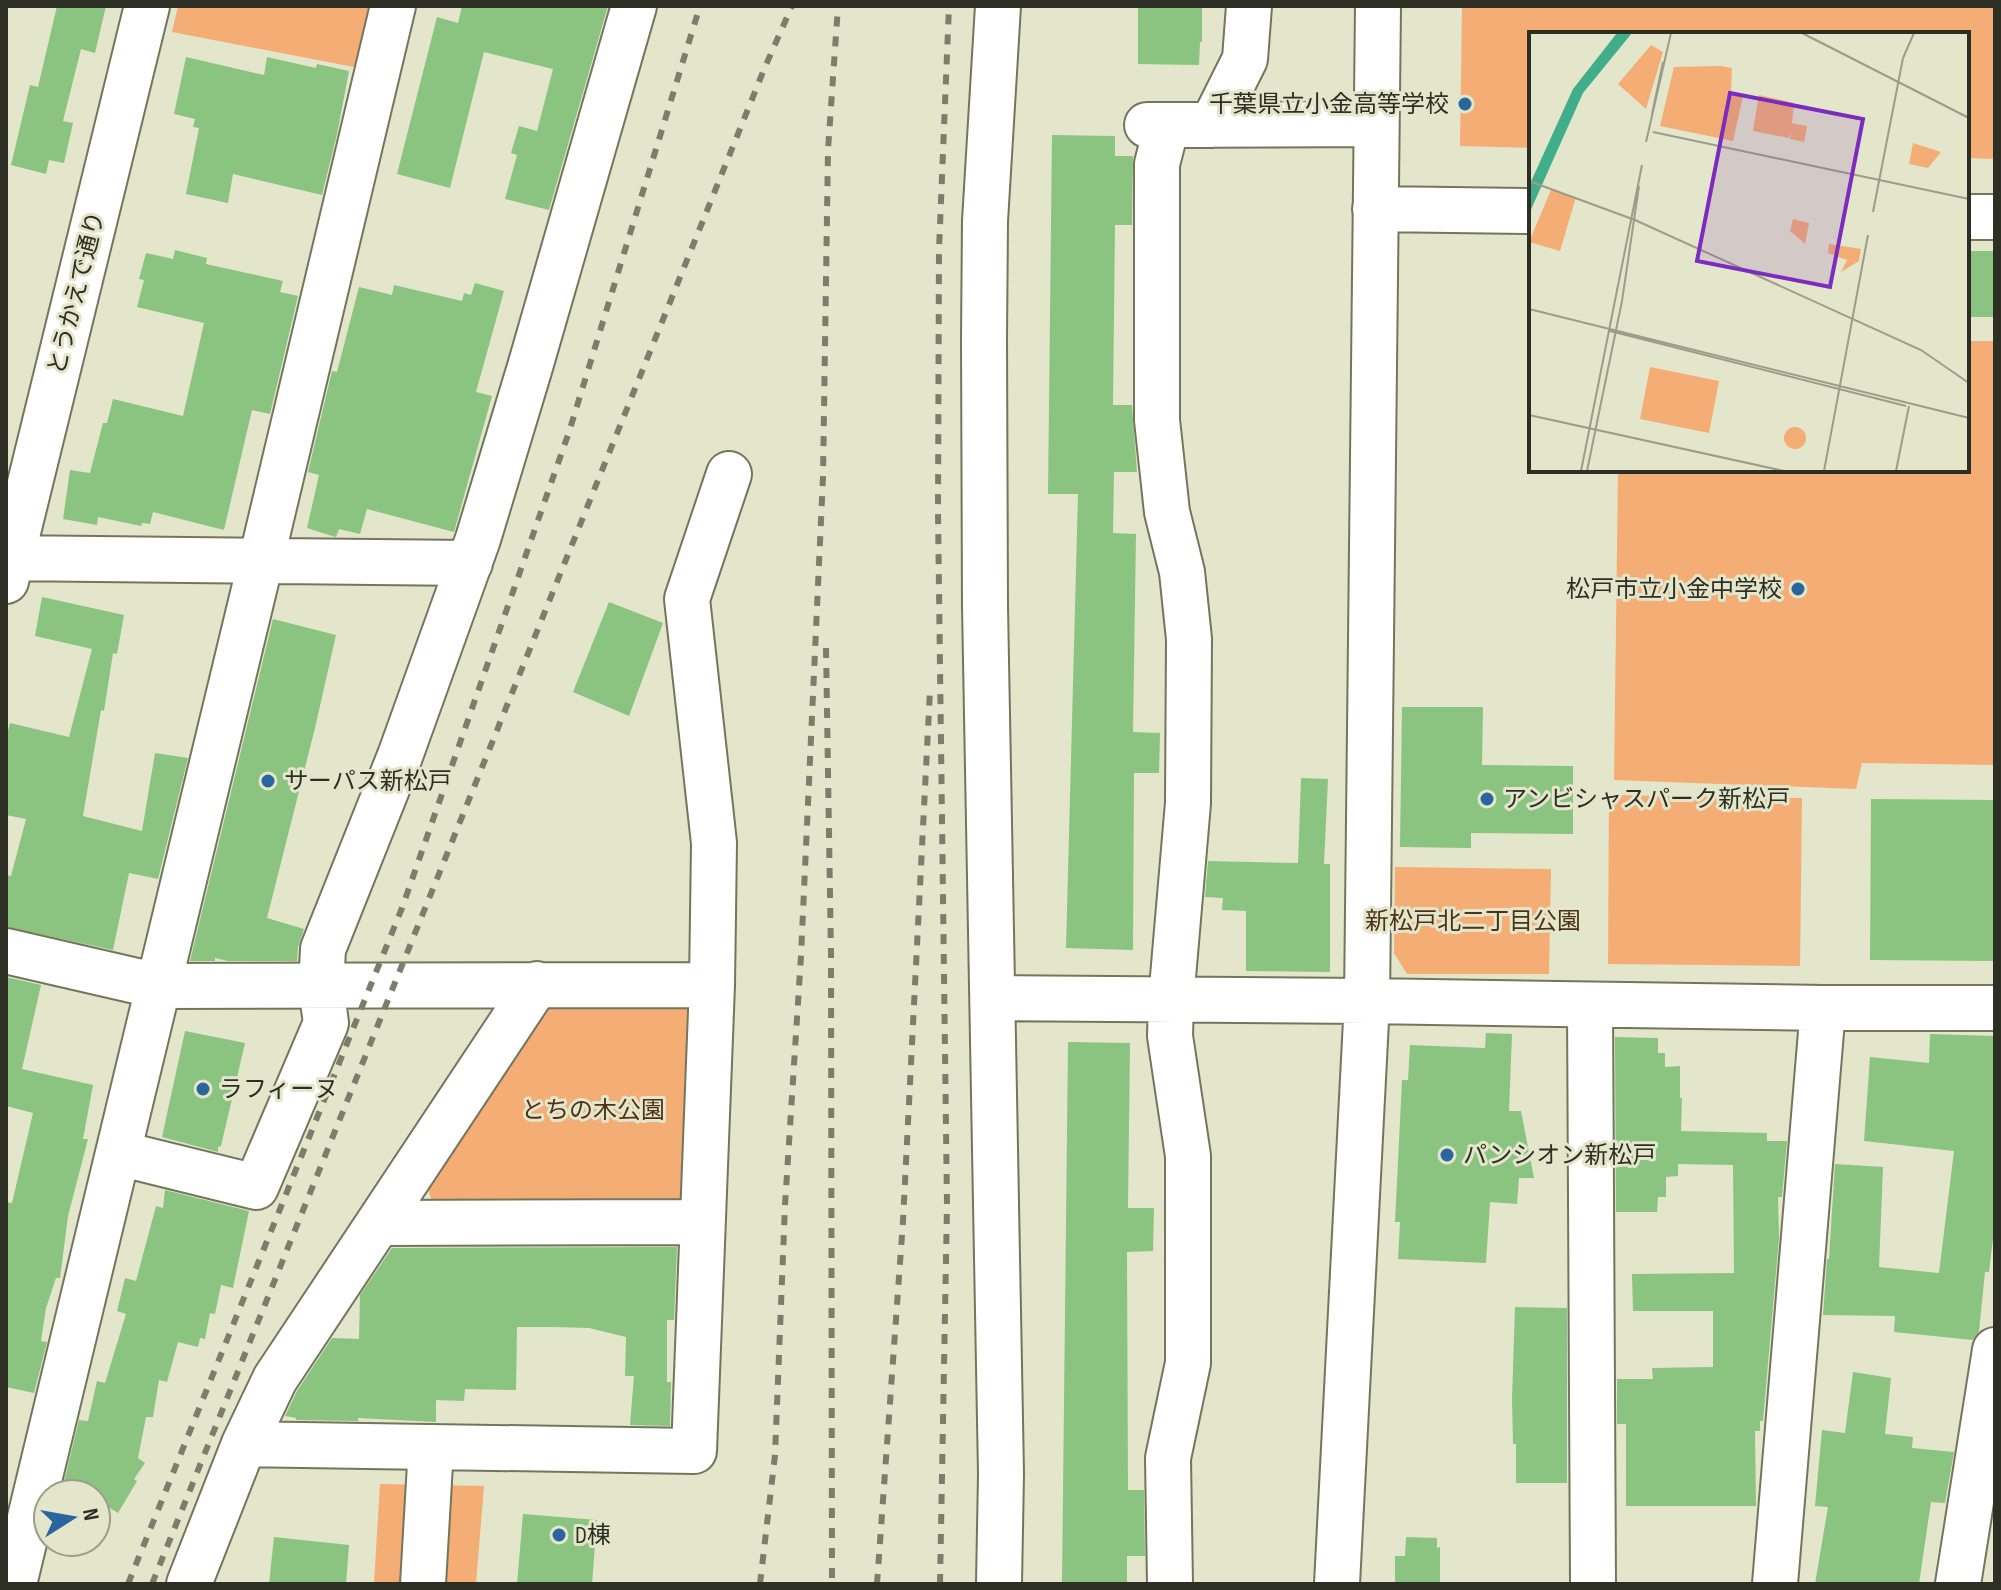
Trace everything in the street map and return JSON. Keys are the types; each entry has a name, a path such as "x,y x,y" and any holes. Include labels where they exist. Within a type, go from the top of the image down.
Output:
{"street":[{"name":"とうかえで通り","path":"8,566 147,6"},
{"path":"14,1584 393,6"},
{"path":"118,1153 256,1187 326,1023 321,987 323,949 400,756 470,563 634,6"},
{"path":"998,6 985,221 984,325 985,606 1001,1474 999,1584"},
{"path":"1212,125 1245,59 1249,6"},
{"path":"1337,1584 1367,1001 1378,6"},
{"path":"1170,1584 1168,1458 1188,1363 1188,1156 1170,1036 1188,803 1189,639 1182,572 1167,512 1157,420 1157,125 1376,124"},
{"path":"1375,209 1529,211"},
{"path":"1969,217 1995,217"},
{"path":"244,1444 694,1451 712,985 714,843 687,599 729,474"},
{"path":"8,566 261,561 470,563"},
{"path":"6,951 158,986 712,985"},
{"path":"189,1584 244,1444 275,1379 537,984"},
{"path":"993,998 1995,1008"},
{"path":"1590,1005 1593,1584"},
{"path":"1775,1584 1823,1008"},
{"path":"380,1223 702,1222"},
{"path":"1958,1584 1995,1350"},
{"path":"423,1584 431,1447"}],"green space":[{"path":"178,6 377,6 364,69 172,32"},
{"path":"1462,6 1995,6 1995,159 1969,158 1969,32 1529,32 1529,148 1460,146"},
{"path":"1969,341 1995,341 1995,765 1862,763 1856,789 1614,780 1618,472 1969,472"},
{"path":"1609,795 1802,798 1800,966 1608,964"},
{"name":"新松戸北二丁目公園","path":"1395,867 1551,869 1549,974 1407,974 1394,953"},
{"name":"とちの木公園","path":"543,1006 692,1007 684,1203 432,1202 426,1182"},
{"path":"380,1484 484,1486 476,1584 374,1584"}],"building":[{"path":"57,6 106,6 95,53 81,49 63,121 73,123 64,163 49,160 46,174 11,165 30,85 38,87"},
{"path":"462,6 608,6 549,210 505,199 517,155 511,153 519,126 537,131 553,69 484,52 450,188 397,174 437,17 458,23"},
{"path":"1138,6 1202,6 1199,65 1138,64"},
{"path":"186,57 264,75 267,57 316,68 317,64 349,71 322,195 233,174 228,203 186,194 199,128 193,127 195,119 174,114"},
{"path":"1052,135 1115,136 1115,156 1133,156 1132,225 1115,225 1113,405 1132,405 1137,472 1114,472 1113,533 1136,534 1133,732 1160,733 1159,773 1134,773 1133,950 1066,948 1078,494 1048,494"},
{"path":"175,250 207,258 206,264 283,281 280,292 298,296 270,414 252,410 224,530 153,512 150,524 142,523 141,526 98,517 97,525 63,519 70,470 90,473 103,423 107,423 113,399 183,416 204,323 137,307 144,280 139,279 146,253 173,259"},
{"path":"1969,251 1995,251 1995,317 1969,317"},
{"path":"475,283 504,291 476,392 492,396 454,532 367,509 360,534 339,529 336,537 307,528 319,475 308,472 332,371 337,372 359,287 392,295 394,285 462,301 464,293 471,295"},
{"path":"42,597 124,615 117,654 113,653 104,711 101,710 83,816 142,831 155,753 188,758 158,879 129,873 113,950 6,927 6,875 11,876 26,819 6,815 6,739 10,723 69,737 92,649 35,636"},
{"path":"609,602 663,623 629,716 573,692"},
{"name":"サーパス新松戸","path":"273,619 336,635 267,918 304,929 297,961 228,961 215,958 215,961 190,961"},
{"name":"アンビシャスパーク新松戸","path":"1402,707 1483,707 1482,765 1573,766 1573,834 1471,833 1471,848 1400,847"},
{"path":"1301,778 1328,779 1324,864 1330,864 1330,972 1246,971 1246,911 1222,910 1223,898 1205,897 1208,861 1298,863"},
{"path":"1871,799 1995,800 1995,961 1870,960"},
{"path":"6,977 41,985 22,1069 93,1085 83,1139 88,1139 68,1216 60,1278 56,1278 46,1308 41,1341 47,1342 34,1393 6,1387 6,1202 12,1203 33,1113 6,1106"},
{"name":"ラフィーヌ","path":"185,1031 245,1043 218,1152 162,1137"},
{"name":"パンシオン新松戸","path":"1486,1033 1512,1034 1509,1111 1521,1111 1534,1178 1519,1178 1517,1204 1490,1202 1486,1263 1398,1259 1400,1222 1395,1222 1402,1080 1408,1080 1410,1045 1485,1048"},
{"path":"1930,1034 1995,1036 1995,1221 1989,1272 1985,1272 1979,1331 1973,1340 1894,1332 1895,1316 1823,1315 1835,1164 1883,1167 1879,1267 1939,1273 1954,1151 1864,1141 1870,1057 1929,1063"},
{"path":"1615,1037 1658,1038 1658,1053 1665,1053 1665,1067 1680,1066 1681,1131 1767,1133 1767,1141 1787,1141 1782,1197 1778,1197 1779,1238 1763,1421 1760,1421 1760,1431 1755,1431 1756,1506 1626,1506 1626,1424 1617,1424 1617,1379 1653,1379 1652,1368 1713,1367 1713,1311 1633,1311 1632,1274 1734,1273 1733,1165 1678,1164 1678,1176 1666,1177 1666,1197 1658,1197 1657,1212 1616,1212"},
{"path":"1068,1042 1130,1043 1128,1208 1154,1208 1153,1251 1127,1252 1128,1490 1144,1490 1145,1556 1127,1556 1127,1584 1062,1584"},
{"path":"165,1190 249,1211 233,1288 221,1285 215,1314 210,1313 205,1339 200,1338 198,1347 178,1342 167,1382 159,1380 153,1417 146,1417 138,1458 145,1463 118,1513 112,1509 112,1478 65,1478 79,1420 88,1421 97,1381 105,1383 126,1314 117,1311 125,1278 136,1281 156,1206 163,1208"},
{"path":"677,1247 674,1320 667,1320 670,1426 630,1425 634,1376 625,1376 626,1337 589,1328 552,1327 517,1327 516,1390 465,1389 464,1401 436,1400 436,1422 358,1418 358,1421 296,1420 285,1416 297,1391 332,1338 359,1339 360,1295 392,1248"},
{"path":"1515,1307 1567,1308 1567,1483 1516,1483 1512,1399"},
{"path":"1853,1372 1891,1378 1885,1434 1913,1437 1912,1448 1954,1452 1945,1503 1931,1502 1919,1584 1815,1584 1828,1507 1815,1506 1822,1430 1845,1433"},
{"name":"D棟","path":"523,1514 597,1520 592,1584 517,1584"},
{"path":"274,1537 349,1545 346,1584 269,1584"},
{"path":"1406,1537 1437,1538 1437,1548 1440,1547 1440,1584 1395,1584 1395,1556 1405,1556"}],"railway":[{"path":"128,1584 402,908 569,432 700,6"},
{"path":"152,1584 792,6"},
{"path":"760,1584 775,1455 785,1205 801,956 823,477 828,150 838,6"},
{"path":"940,1584 947,1205 938,512 939,250 949,6"},
{"path":"826,648 831,956 832,1584"},
{"path":"877,1584 903,1221 930,690"}],"place":[{"name":"千葉県立小金高等学校","path":"1465,104"},
{"name":"松戸市立小金中学校","path":"1798,589"},
{"name":"サーパス新松戸","path":"268,781"},
{"name":"アンビシャスパーク新松戸","path":"1487,799"},
{"name":"ラフィーヌ","path":"203,1089"},
{"name":"パンシオン新松戸","path":"1447,1155"},
{"name":"D棟","path":"559,1535"}]}
